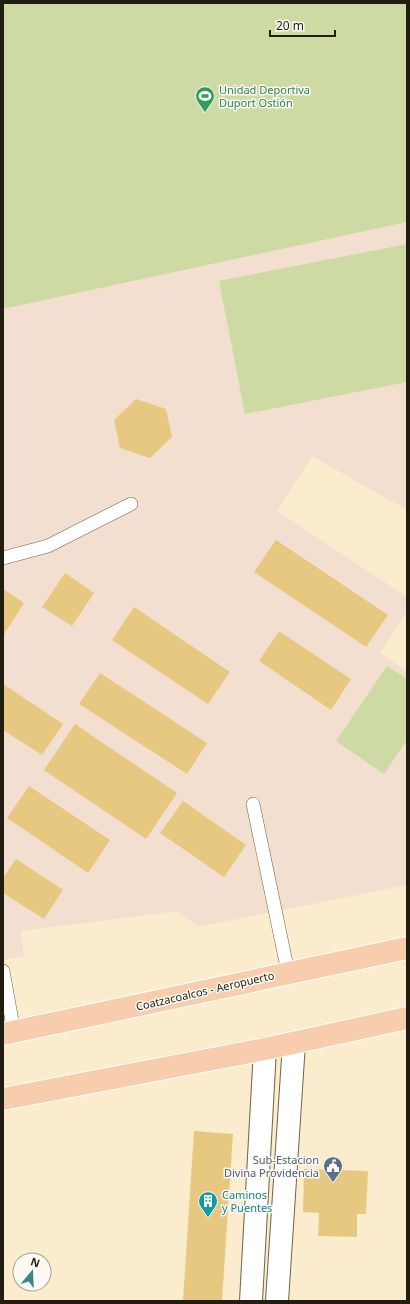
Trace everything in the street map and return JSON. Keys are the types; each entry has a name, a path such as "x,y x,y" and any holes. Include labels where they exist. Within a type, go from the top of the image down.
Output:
{"main road":[{"name":"Coatzacoalcos - Aeropuerto","path":"9,1033 288,972 407,948"},
{"path":"3,1099 265,1049 407,1018"}],"street":[{"path":"277,1301 294,1043"},
{"path":"251,1301 265,1049"}],"lane":[{"path":"3,558 48,546 131,504"},
{"path":"253,804 288,972"},
{"path":"3,971 9,1033"}],"shaded area":[{"path":"407,222 407,510 312,456 277,511 407,597 407,611 380,653 407,671 407,885 198,927 178,911 21,931 24,956 3,960 3,309"}],"green space":[{"name":"Unidad Deportiva Duport Ostión","path":"3,3 407,3 407,222 3,309"},
{"path":"407,244 407,382 245,414 219,281"},
{"path":"387,666 407,679 407,740 384,774 336,741"}],"building":[{"path":"136,399 166,409 172,437 150,458 120,448 114,420"},
{"path":"276,540 388,615 366,647 254,572"},
{"path":"65,573 94,593 72,626 42,607"},
{"path":"3,589 24,603 3,636"},
{"path":"134,607 230,672 208,704 112,640"},
{"path":"279,631 351,679 331,710 259,661"},
{"path":"100,673 207,743 187,774 79,704"},
{"path":"3,684 63,724 42,755 3,730"},
{"path":"75,724 177,793 146,839 44,770"},
{"path":"29,786 110,840 88,873 7,818"},
{"path":"183,801 246,845 224,877 160,833"},
{"path":"16,859 63,890 44,919 3,893 3,878"},
{"name":"Caminos y Puentes","path":"194,1131 233,1134 222,1301 183,1301"},
{"path":"304,1169 368,1171 366,1214 357,1214 357,1237 318,1236 319,1213 303,1212"}],"place":[{"name":"Unidad Deportiva Duport Ostión","path":"205,113"},
{"name":"Sub-Estacion Divina Providencia","path":"333,1183"},
{"name":"Caminos y Puentes","path":"208,1218"}]}
